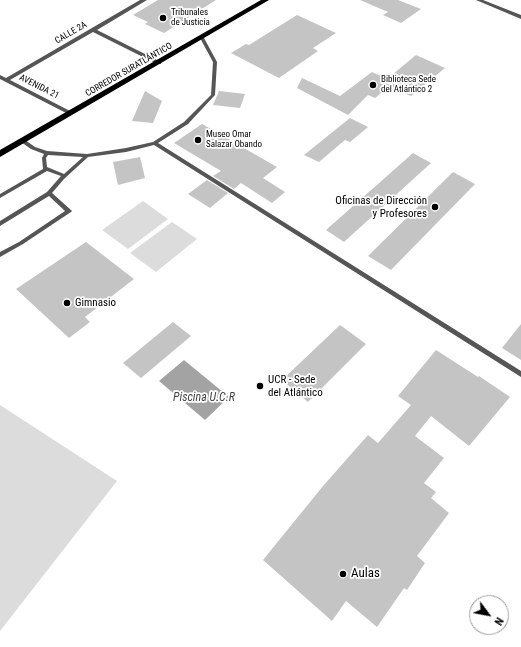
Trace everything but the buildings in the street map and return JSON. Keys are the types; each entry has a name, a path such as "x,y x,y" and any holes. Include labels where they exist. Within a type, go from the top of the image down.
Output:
{"main road":[{"name":"CORREDOR SURATLÁNTICO","path":"0,154 266,0"}],"street":[{"name":"CALLE 2A","path":"6,80 144,0"},
{"path":"479,0 521,17"},
{"path":"93,30 159,63"},
{"name":"AVENIDA 21","path":"0,77 70,114"}],"lane":[{"path":"23,141 33,148 48,153 87,156 155,143 186,123 213,95 215,62 202,38"},
{"path":"155,143 521,374"},
{"path":"48,153 44,158 45,169 65,176"},
{"path":"0,224 49,193 87,156"},
{"path":"0,196 47,169"},
{"path":"0,255 69,211 49,193"}],"shaded area":[{"path":"143,201 168,219 128,249 102,230"},
{"path":"172,222 197,239 156,272 130,253"},
{"path":"0,405 117,481 0,631"}],"water":[{"name":"Piscina U.C.R","path":"184,360 229,397 205,420 159,381"}],"place":[{"name":"Tribunales de Justicia","path":"163,18"},
{"name":"Biblioteca Sede del Atlántico 2","path":"373,85"},
{"name":"Museo Omar Salazar Obando","path":"198,140"},
{"name":"Oficinas de Dirección y Profesores","path":"435,207"},
{"name":"Gimnasio","path":"67,303"},
{"name":"UCR - Sede del Atlántico","path":"260,386"},
{"name":"Aulas","path":"343,574"}]}
